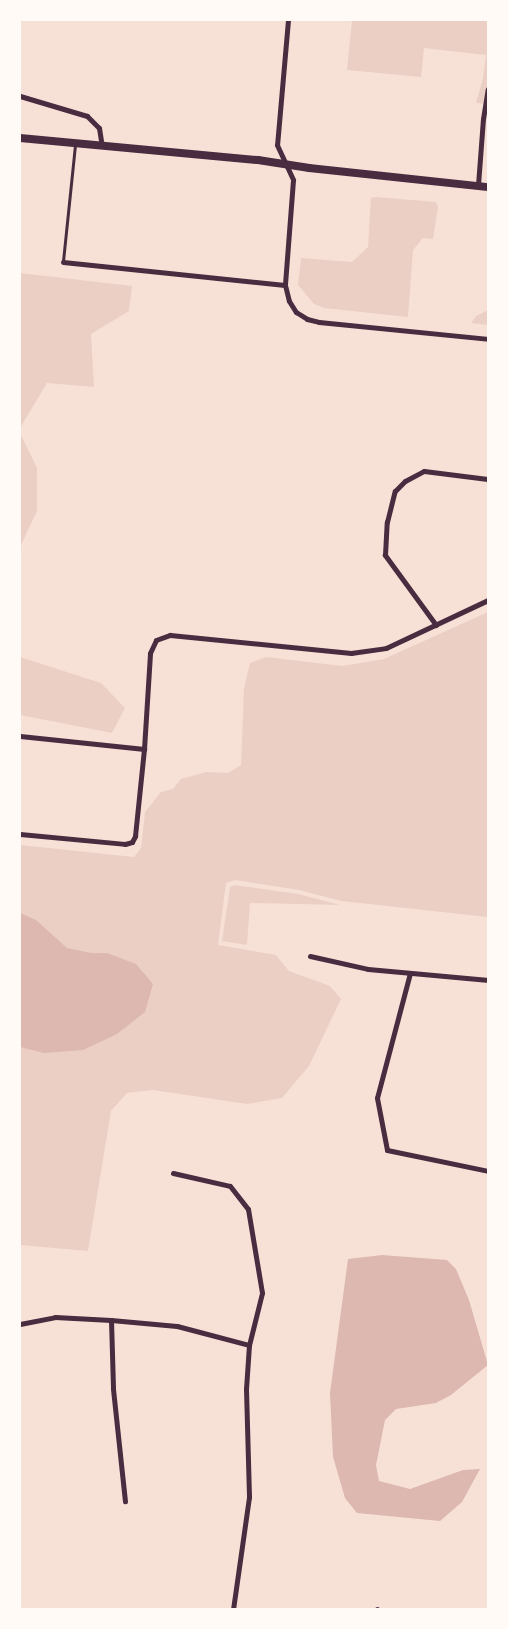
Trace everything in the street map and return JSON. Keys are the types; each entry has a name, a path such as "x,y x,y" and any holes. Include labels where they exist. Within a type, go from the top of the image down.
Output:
{"main road":[{"path":"20,138 489,186"}],"street":[{"path":"288,20 277,144 293,180 285,285 289,301 296,312 307,319 489,339"},
{"path":"478,185 483,119 489,88"},
{"path":"20,96 87,116 99,128 102,146"},
{"path":"63,262 285,285"},
{"path":"436,625 385,555 387,522 395,491 405,480 424,471 489,479"},
{"path":"20,834 126,844 132,842 135,836 144,748 150,653 156,640 170,635 351,653 386,648 489,600"},
{"path":"20,736 144,748"},
{"path":"310,956 368,969 489,980"},
{"path":"410,973 376,1098 387,1150 489,1171"},
{"path":"173,1173 230,1186 248,1209 262,1293 249,1345 246,1389 249,1497 233,1610"},
{"path":"20,1324 55,1317 177,1326 249,1345"},
{"path":"111,1320 113,1389 125,1500"}],"lane":[{"path":"63,262 75,143"}],"shaded area":[{"path":"352,20 488,20 488,104 476,103 486,55 424,48 421,77 347,70"},
{"path":"371,198 436,202 438,207 433,239 423,238 413,250 408,317 324,308 314,304 298,285 301,258 352,262 368,247"},
{"path":"20,273 132,286 129,311 91,334 94,387 47,383 20,428"},
{"path":"488,310 488,325 471,323 476,316"},
{"path":"20,433 37,468 37,511 20,547"},
{"path":"488,612 488,917 341,901 299,890 235,880 226,883 218,945 276,955 289,971 330,986 341,999 309,1066 282,1098 247,1104 153,1090 127,1093 111,1111 88,1251 20,1245 20,845 134,857 141,848 145,812 161,792 173,789 181,779 206,772 228,773 241,765 244,688 250,663 266,657 342,666 384,659"},
{"path":"20,657 101,683 125,708 112,733 20,715"},
{"path":"235,885 298,894 340,905 250,903 247,945 222,941 230,887"},
{"path":"20,913 36,920 67,948 91,953 107,953 136,964 153,984 145,1012 117,1034 83,1050 44,1053 20,1047"},
{"path":"382,1255 447,1260 456,1269 469,1300 488,1365 451,1395 436,1403 396,1409 385,1420 376,1465 379,1481 410,1489 463,1470 480,1469 462,1502 440,1521 357,1513 345,1498 333,1457 330,1393 348,1259"}]}
